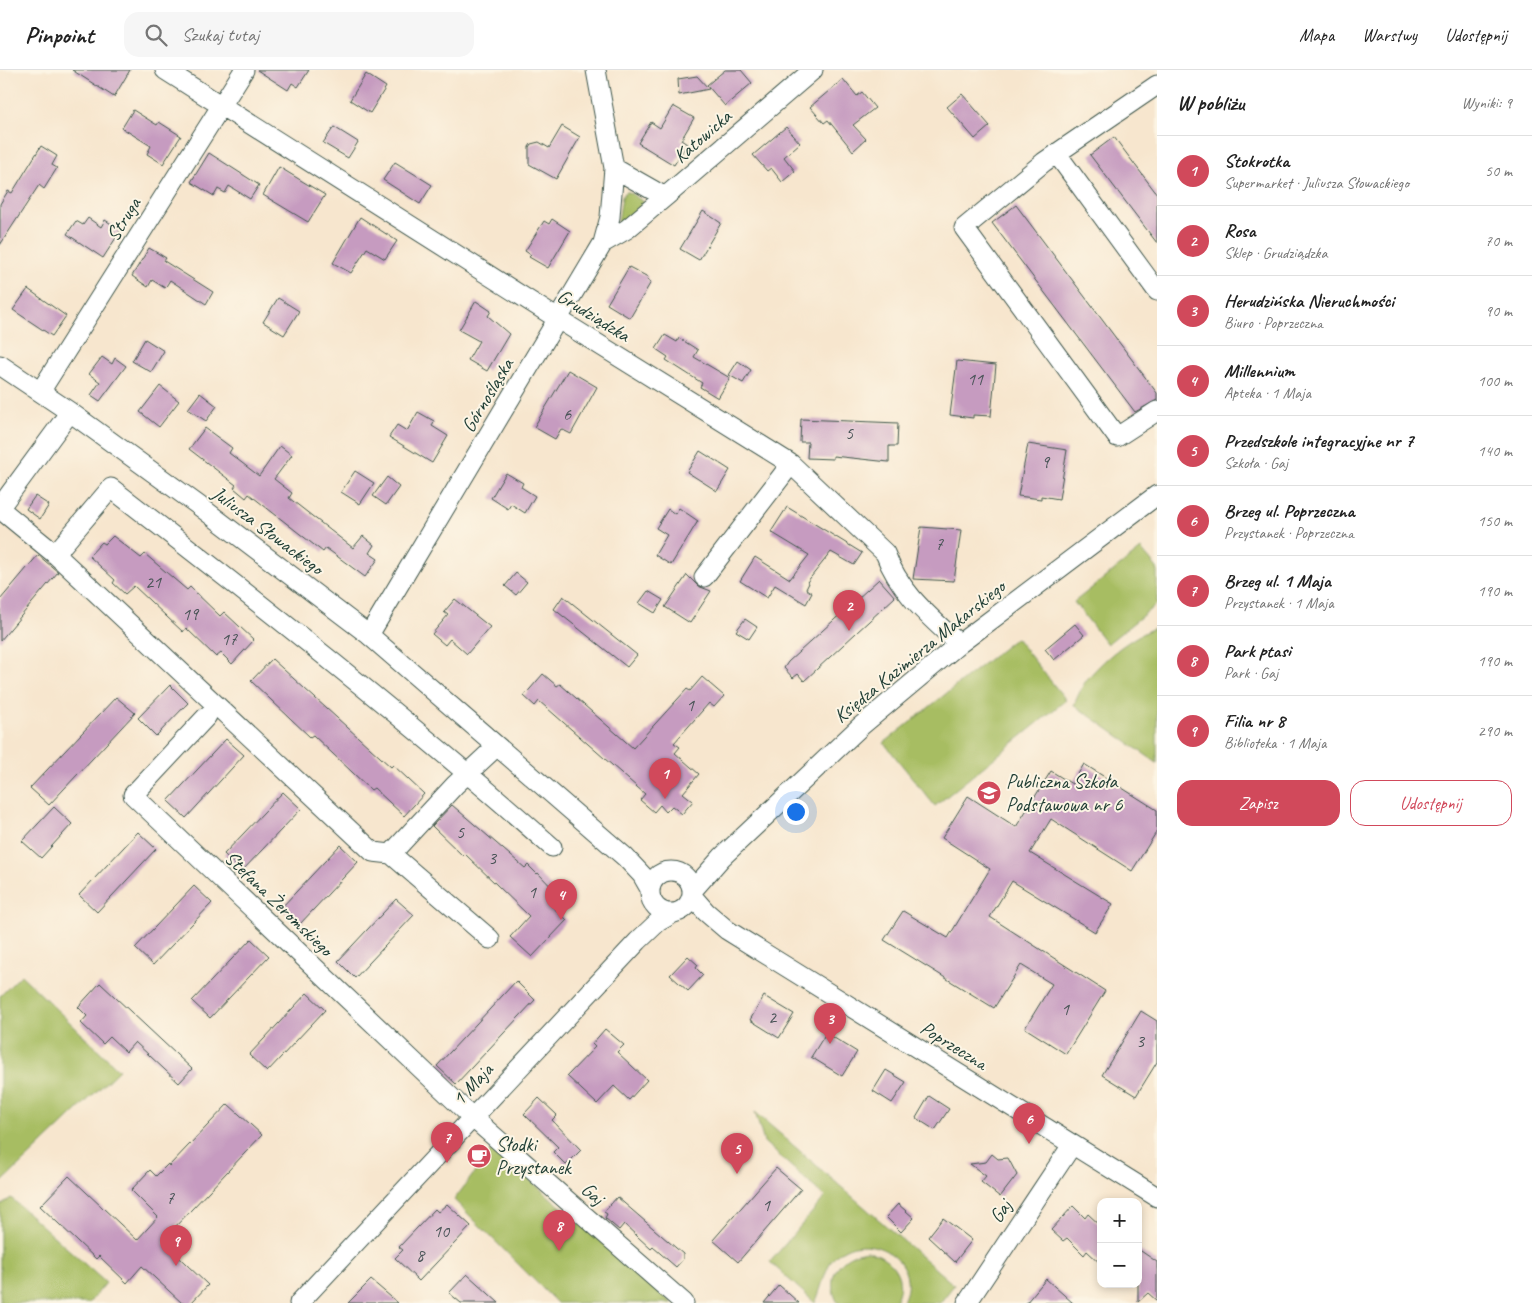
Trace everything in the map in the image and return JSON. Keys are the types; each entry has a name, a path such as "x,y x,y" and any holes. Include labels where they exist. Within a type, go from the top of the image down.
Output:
{"street":[{"name":"Grudziądzka","path":"165,70 558,320 791,464 885,554 892,572 903,590 959,644"},
{"name":"Struga","path":"40,392 244,70"},
{"path":"596,70 614,168 610,217 603,243"},
{"name":"Katowicka","path":"665,198 813,70"},
{"path":"1155,92 1044,162 964,228 1117,437 1157,410"},
{"path":"1057,154 1157,291"},
{"path":"614,168 665,198"},
{"name":"Górnośląska","path":"369,635 603,243 627,229 665,198"},
{"name":"Juliusza Słowackiego","path":"0,365 70,412 206,511 369,635 625,857 642,875 651,895"},
{"path":"70,412 0,508 55,554 373,852 391,854 490,939"},
{"path":"704,577 791,464"},
{"path":"55,554 111,488 287,625 469,774 552,846"},
{"name":"Księdza Kazimierza Makarskiego","path":"684,897 722,857 861,726 959,644 1157,495"},
{"name":"Stefana Żeromskiego","path":"207,716 133,795 472,1117"},
{"path":"391,854 455,785 497,746"},
{"name":"Juliusza Słowackiego","path":"625,857 647,869 662,873 675,872 684,897"},
{"path":"662,873 655,879 651,895 659,910 684,897"},
{"name":"1 Maja","path":"638,940 652,913 651,895"},
{"name":"1 Maja","path":"305,1300 472,1117 638,940 684,897"},
{"name":"Poprzeczna","path":"684,897 727,930 1157,1197"},
{"name":"Gaj","path":"472,1117 684,1303"},
{"name":"Gaj","path":"967,1303 1072,1145"}],"green space":[{"path":"625,192 629,192 645,203 620,224 618,222 622,197"},
{"path":"1141,549 1157,568 1157,604 1107,644 1074,602"},
{"path":"1157,627 1157,763 1074,705 1087,680 1103,662 1138,636"},
{"path":"1016,638 1066,700 935,806 884,743"},
{"path":"21,975 119,1070 0,1184 0,996"},
{"path":"755,1112 954,1285 940,1303 902,1303 907,1287 905,1272 898,1260 886,1251 872,1246 857,1246 842,1251 830,1263 815,1303 770,1262 825,1197 764,1142"},
{"path":"493,1148 672,1303 557,1303 454,1200"},
{"path":"11,1198 106,1283 89,1303 0,1303 0,1206"},
{"path":"868,1251 884,1258 896,1270 900,1286 894,1303 838,1303 833,1284 837,1268 850,1256"}],"building":[{"path":"72,70 130,70 114,97"},
{"path":"257,70 309,70 298,87 292,83 288,90"},
{"path":"725,70 741,70 752,83 725,106 707,85"},
{"path":"366,74 386,87 370,113 350,100"},
{"path":"697,76 709,89 679,95 678,79"},
{"path":"843,79 857,96 862,92 875,108 853,125 866,139 853,151 828,120 824,123 810,107"},
{"path":"962,94 990,126 975,139 947,107"},
{"path":"673,106 694,118 681,140 687,144 674,165 638,143 651,122 660,128"},
{"path":"133,110 157,125 159,122 181,136 163,164 147,154 151,146 122,128"},
{"path":"562,126 580,137 556,179 529,164 529,147 531,144 539,142 549,148"},
{"path":"334,127 358,142 348,158 323,143"},
{"path":"786,127 800,143 784,157 795,171 782,182 771,168 767,171 753,155"},
{"path":"1114,137 1157,194 1157,243 1090,155"},
{"path":"41,146 57,156 52,165 57,168 44,189 39,185 0,245 0,204 8,191 12,193"},
{"path":"209,153 259,185 250,199 229,186 225,193 218,189 214,196 191,182"},
{"path":"395,162 432,185 420,204 383,180"},
{"path":"279,167 325,195 308,222 263,195"},
{"path":"1016,205 1157,393 1157,400 1135,412 992,223"},
{"path":"703,211 721,223 699,260 680,249"},
{"path":"360,217 397,241 385,259 367,248 351,273 333,263"},
{"path":"88,218 101,227 105,220 121,230 103,258 67,234 76,221 83,225"},
{"path":"552,219 570,231 548,268 529,257 531,255 525,251 544,221 549,224"},
{"path":"149,248 166,258 164,261 213,292 206,304 170,280 165,288 152,280 148,287 132,276"},
{"path":"629,267 648,277 647,279 651,282 630,318 607,304"},
{"path":"28,289 66,316 52,336 13,310"},
{"path":"278,298 299,311 284,335 263,322"},
{"path":"476,301 491,311 488,316 509,334 487,371 468,360 479,341 459,330"},
{"path":"665,335 677,342 679,338 698,350 694,357 730,378 718,398 700,387 702,383 666,360 668,357 656,349"},
{"path":"145,339 164,351 151,372 132,361"},
{"path":"102,357 112,364 115,358 126,366 100,401 91,395 100,382 89,374"},
{"path":"738,361 751,370 743,383 729,375"},
{"path":"957,361 996,365 991,416 973,415 973,418 950,415"},
{"path":"568,370 597,387 571,434 561,429 555,439 534,427"},
{"path":"160,386 179,401 159,427 140,412"},
{"path":"200,393 217,406 206,421 188,409"},
{"path":"418,412 434,421 432,426 448,436 432,463 389,437 397,425 407,431"},
{"path":"801,419 898,423 897,446 889,446 889,462 833,456 833,459 807,458 808,442 800,442"},
{"path":"205,428 232,448 229,453 259,476 280,446 292,455 274,479 292,493 289,498 353,548 363,536 374,545 369,553 378,559 365,577 326,548 323,552 249,494 246,498 234,488 236,485 189,449"},
{"path":"1028,444 1067,450 1059,499 1041,496 1041,499 1018,496"},
{"path":"700,451 730,470 717,491 687,472"},
{"path":"355,471 374,483 360,504 341,492"},
{"path":"506,473 523,483 521,487 535,496 525,513 511,504 508,509 491,498"},
{"path":"387,477 399,487 386,505 373,496"},
{"path":"35,496 49,505 40,519 26,509"},
{"path":"787,507 862,553 854,565 831,552 807,582 809,583 806,589 812,593 806,604 775,585 767,598 740,581 755,557 790,579 809,555 771,532"},
{"path":"679,508 698,521 671,565 655,555 667,535 656,528 668,509 675,514"},
{"path":"921,527 961,530 954,581 913,579"},
{"path":"113,536 141,558 145,554 187,590 190,587 220,616 224,612 254,640 232,664 221,653 216,657 186,628 183,632 134,586 125,594 113,583 115,580 89,556 102,542 105,544"},
{"path":"38,555 58,572 0,641 0,600"},
{"path":"516,573 527,582 516,595 505,586"},
{"path":"687,575 698,586 711,591 690,623 665,607"},
{"path":"879,579 895,597 804,681 798,674 793,678 784,668 788,662"},
{"path":"648,591 663,600 655,613 639,603"},
{"path":"563,596 637,655 627,667 554,609"},
{"path":"455,599 490,627 467,654 450,639 445,645 432,634 448,615 444,612"},
{"path":"745,619 757,627 749,639 736,631"},
{"path":"1075,624 1084,635 1054,660 1045,649"},
{"path":"272,659 391,767 393,765 424,794 404,816 374,788 371,790 313,735 310,737 251,681"},
{"path":"543,674 557,686 560,684 633,748 687,689 690,691 702,677 724,696 714,707 709,703 674,743 680,747 675,753 699,774 683,793 693,801 682,814 672,806 666,812 660,805 654,812 640,800 645,794 539,701 535,706 524,696"},
{"path":"170,685 188,703 156,736 138,718"},
{"path":"116,697 135,713 49,805 30,788"},
{"path":"226,739 244,755 186,818 168,801"},
{"path":"1084,764 1157,810 1157,831 1132,871 1051,819 1030,853 1113,904 1095,932 1012,881 990,917 1105,991 1066,1054 1025,1028 1052,984 1021,965 994,1008 884,940 903,911 948,938 990,869 942,838 968,796 1016,827 1051,771 1072,784"},
{"path":"283,792 301,809 242,871 224,854"},
{"path":"452,805 525,868 528,865 538,873 559,895 550,904 567,920 532,957 510,937 529,916 465,854 463,856 432,826"},
{"path":"54,807 72,824 41,858 22,841"},
{"path":"138,832 156,849 97,912 79,895"},
{"path":"340,845 358,862 299,925 281,908"},
{"path":"194,886 212,903 153,965 135,948"},
{"path":"396,899 414,915 355,978 338,961"},
{"path":"251,939 269,956 210,1018 192,1001"},
{"path":"688,956 698,965 696,968 703,975 688,991 670,975"},
{"path":"516,981 535,1000 456,1084 437,1066"},
{"path":"100,983 192,1069 179,1083 135,1042 126,1052 110,1037 103,1044 81,1023 87,1016 78,1007"},
{"path":"307,993 325,1010 267,1072 249,1055"},
{"path":"764,996 794,1014 779,1038 750,1020"},
{"path":"1141,1011 1157,1021 1157,1062 1136,1096 1102,1075"},
{"path":"605,1029 624,1045 617,1052 647,1080 629,1100 614,1086 597,1104 567,1076 595,1047 592,1044"},
{"path":"826,1033 857,1052 842,1076 811,1057"},
{"path":"886,1070 906,1082 892,1103 873,1091"},
{"path":"929,1096 949,1109 935,1130 916,1118"},
{"path":"539,1098 557,1115 552,1120 581,1150 566,1165 553,1152 558,1147 524,1114"},
{"path":"228,1104 262,1135 174,1228 176,1230 164,1243 208,1285 191,1303 182,1303 142,1266 127,1283 99,1256 96,1259 40,1206 69,1176 137,1240 158,1217 131,1190 150,1170 156,1176 168,1164 169,1166"},
{"path":"992,1154 998,1159 1008,1158 1017,1175 1000,1197 981,1182 986,1176 970,1164 986,1162"},
{"path":"776,1168 801,1189 738,1262 713,1240"},
{"path":"617,1197 683,1254 683,1259 676,1267 653,1247 651,1249 624,1224 619,1230 605,1218 607,1214 604,1212"},
{"path":"447,1204 471,1226 419,1281 395,1258 403,1250 399,1247 435,1209 438,1212"},
{"path":"898,1204 914,1218 901,1232 886,1217"},
{"path":"1073,1206 1085,1218 1088,1214 1097,1222 1097,1260 1087,1251 1084,1255 1067,1238 1063,1241 1051,1230"},
{"path":"943,1218 972,1240 955,1262 928,1237"},
{"path":"1142,1252 1157,1262 1157,1301 1148,1293 1138,1302 1138,1288 1142,1288"},
{"path":"467,1274 499,1303 461,1303 449,1293"},
{"path":"1046,1279 1073,1303 1026,1303"},
{"path":"371,1280 398,1303 348,1303"},
{"path":"779,1285 799,1303 764,1303"}],"place":[{"name":"Rosa","path":"849,631"},
{"name":"Publiczna Szkoła Podstawowa nr 6","path":"989,793"},
{"name":"Stokrotka","path":"665,799"},
{"name":"Millennium","path":"561,920"},
{"name":"Herudzińska Nieruchmości","path":"830,1044"},
{"name":"Brzeg ul. Poprzeczna","path":"1029,1144"},
{"name":"Słodki Przystanek","path":"479,1156"},
{"name":"Brzeg ul. 1 Maja","path":"447,1163"},
{"name":"Przedszkole integracyjne nr 7","path":"737,1174"},
{"name":"Park ptasi","path":"559,1251"},
{"name":"Filia nr 8","path":"176,1266"}]}
